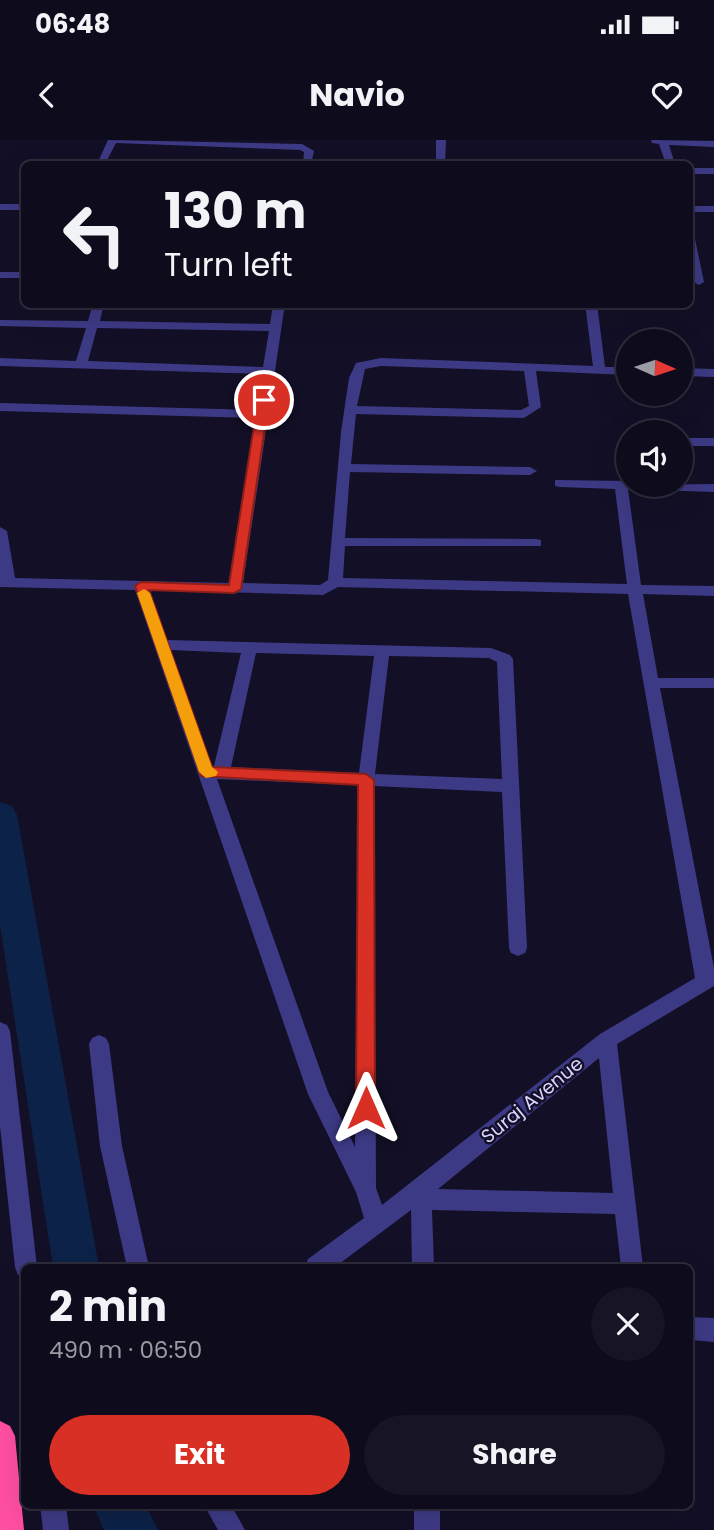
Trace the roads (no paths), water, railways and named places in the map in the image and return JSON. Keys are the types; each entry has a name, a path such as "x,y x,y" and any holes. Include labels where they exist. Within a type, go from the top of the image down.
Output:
{"highway":[{"path":"0,1436 9,1530"}],"street":[{"path":"441,140 441,161"},
{"path":"102,161 112,141 302,147 309,151 307,161"},
{"path":"658,141 714,144"},
{"path":"658,141 668,161"},
{"path":"693,171 714,172"},
{"path":"0,207 21,207"},
{"path":"693,209 714,209"},
{"path":"0,275 21,275"},
{"path":"694,281 714,282"},
{"path":"81,364 99,308"},
{"path":"234,589 278,308"},
{"path":"591,308 599,370"},
{"path":"0,323 275,328"},
{"path":"0,362 268,371"},
{"path":"0,531 4,581 313,591 329,588 335,582 356,370 366,363 616,371"},
{"path":"350,410 524,414 535,407 530,368"},
{"path":"693,372 714,373"},
{"path":"0,407 262,414"},
{"path":"693,442 714,442"},
{"path":"345,468 530,471"},
{"path":"560,483 616,485"},
{"path":"693,487 714,488"},
{"path":"623,497 635,591 710,978"},
{"path":"338,541 536,543"},
{"path":"335,582 714,592"},
{"path":"141,586 214,772 318,1094 366,1190 376,1222"},
{"path":"162,645 382,653 491,653 505,659 518,948"},
{"path":"214,772 250,648"},
{"path":"366,1190 366,780 382,653"},
{"path":"652,683 714,683"},
{"path":"214,772 509,786"},
{"name":"Suraj Avenue","path":"320,1264 376,1222 421,1194 607,1040 710,978"},
{"path":"0,1031 26,1264"},
{"path":"607,1040 632,1264"},
{"path":"99,1044 111,1146 137,1264"},
{"path":"423,1264 421,1194 626,1204"},
{"path":"693,1329 714,1330"},
{"path":"53,1509 56,1530"},
{"path":"219,1509 232,1530"},
{"path":"427,1509 428,1530"}],"waterway":[{"path":"0,815 75,1264"},
{"path":"120,1509 132,1530"}]}
